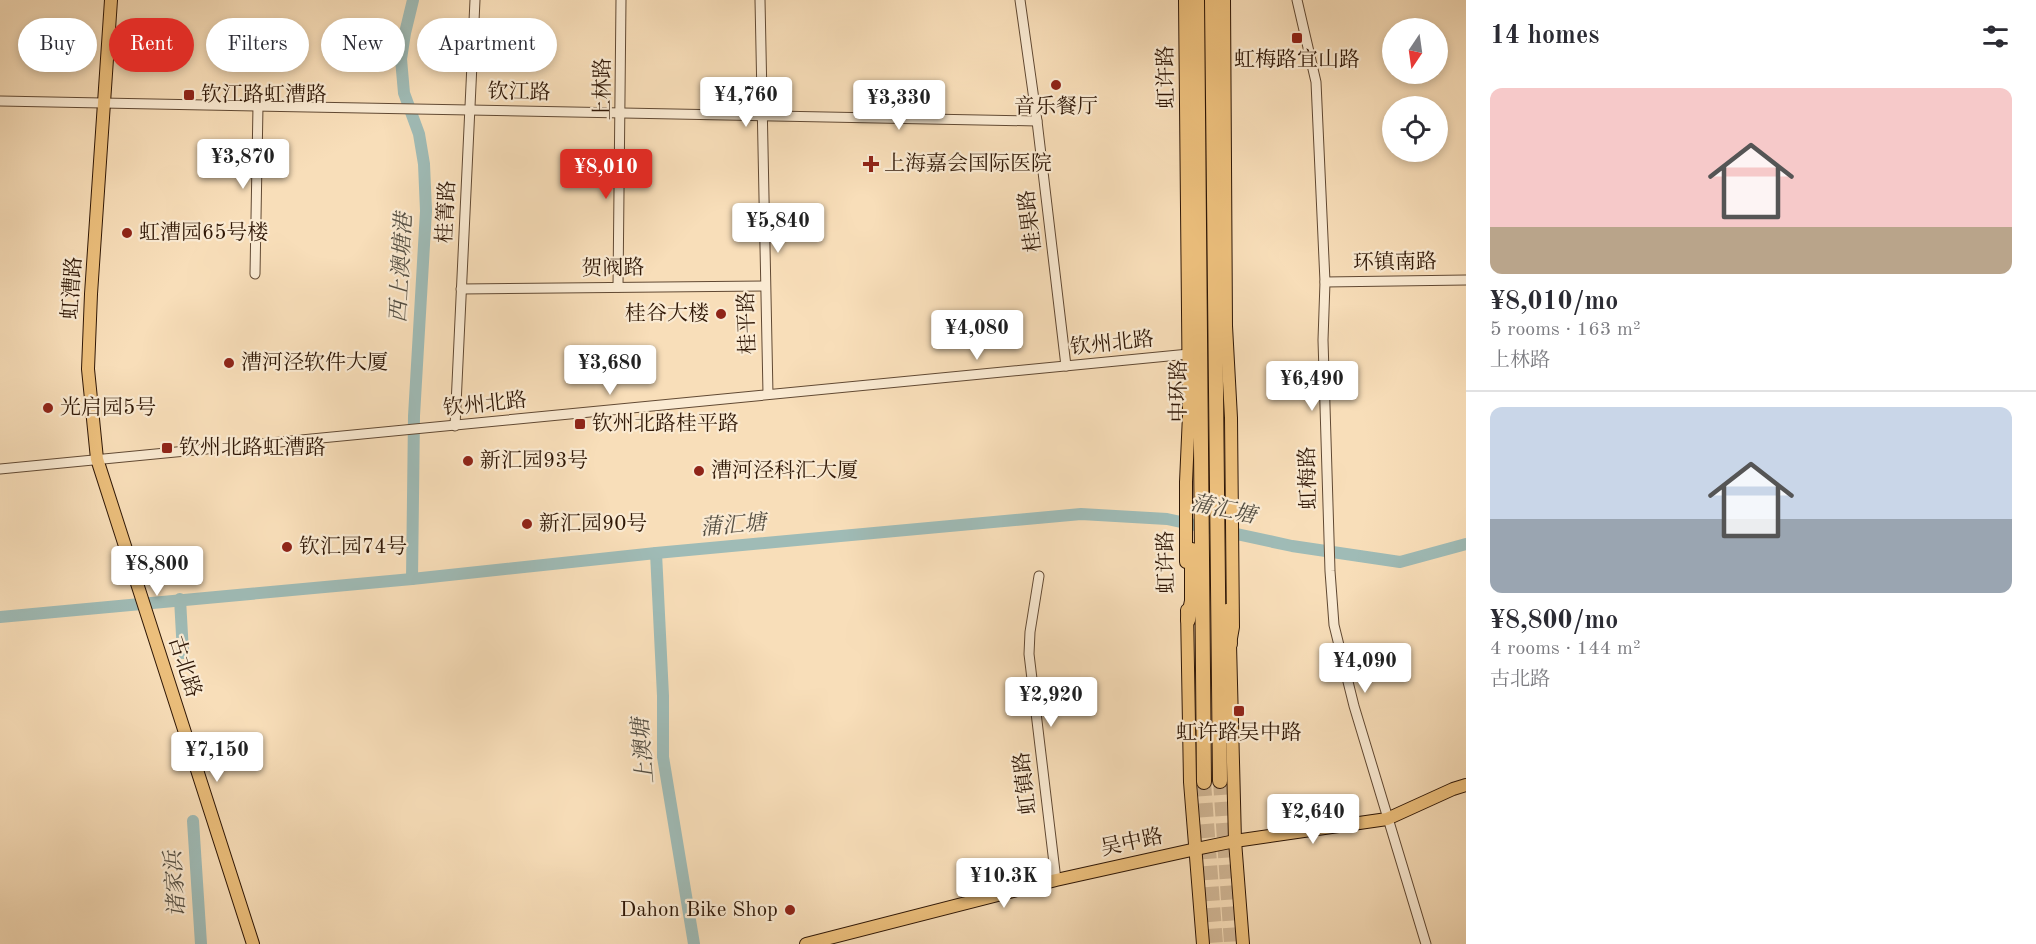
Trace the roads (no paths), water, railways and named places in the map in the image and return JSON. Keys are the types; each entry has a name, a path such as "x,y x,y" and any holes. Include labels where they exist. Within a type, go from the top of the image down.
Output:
{"highway":[{"name":"中环路","path":"1197,0 1200,430 1193,505 1193,545 1204,782"},
{"name":"中环路","path":"1212,0 1215,389 1225,550 1220,781"},
{"path":"1188,620 1192,601 1193,545"},
{"path":"1225,550 1227,627 1230,644"}],"main road":[{"name":"虹漕路","path":"111,0 88,369 97,459 134,573"},
{"name":"虹许路","path":"1185,0 1189,416 1193,505"},
{"path":"1224,0 1226,326 1231,418 1224,510"},
{"name":"古北路","path":"134,573 253,944"},
{"name":"虹许路","path":"1188,620 1190,782 1203,944"},
{"path":"1230,644 1235,841 1243,944"},
{"name":"吴中路","path":"806,944 1056,880 1196,849 1235,841 1387,819 1466,785"}],"street":[{"name":"桂箐路","path":"455,426 475,0"},
{"name":"上林路","path":"618,287 621,0"},
{"name":"桂平路","path":"760,0 768,394"},
{"name":"桂果路","path":"1020,0 1066,366"},
{"name":"虹梅路","path":"1297,0 1316,82 1325,282 1323,340 1331,601 1339,648 1354,706 1426,944"},
{"name":"钦江路","path":"0,101 1037,121"},
{"path":"255,274 258,106"},
{"name":"环镇南路","path":"1325,282 1466,280"},
{"name":"贺阀路","path":"461,289 765,286"},
{"name":"钦州北路","path":"0,469 1189,354"},
{"name":"虹镇路","path":"1039,576 1030,632 1029,654 1056,880"}],"waterway":[{"name":"西上澳塘港","path":"412,579 414,416 426,211 424,164 419,134 404,93 401,59 413,0"},
{"name":"蒲汇塘","path":"0,617 1081,514 1167,519 1292,546 1400,562 1466,544"},
{"name":"上澳塘","path":"656,553 663,696 663,757 694,944"},
{"name":"诸家浜","path":"180,599 183,653"},
{"name":"诸家浜","path":"193,821 201,944"}],"tunnel":[{"path":"1220,781 1231,944"},
{"path":"1204,782 1216,944"}],"place":[{"name":"虹梅路宜山路","path":"1297,38"},
{"name":"音乐餐厅","path":"1056,85"},
{"name":"钦江路虹漕路","path":"189,95"},
{"name":"上海嘉会国际医院","path":"871,164"},
{"name":"虹漕园65号楼","path":"127,233"},
{"name":"桂谷大楼","path":"721,314"},
{"name":"漕河泾软件大厦","path":"229,363"},
{"name":"光启园5号","path":"48,408"},
{"name":"钦州北路桂平路","path":"580,424"},
{"name":"钦州北路虹漕路","path":"167,448"},
{"name":"新汇园93号","path":"468,461"},
{"name":"漕河泾科汇大厦","path":"699,471"},
{"name":"新汇园90号","path":"527,524"},
{"name":"钦汇园74号","path":"287,547"},
{"name":"虹许路吴中路","path":"1239,711"},
{"name":"Dahon Bike Shop","path":"790,910"}]}
